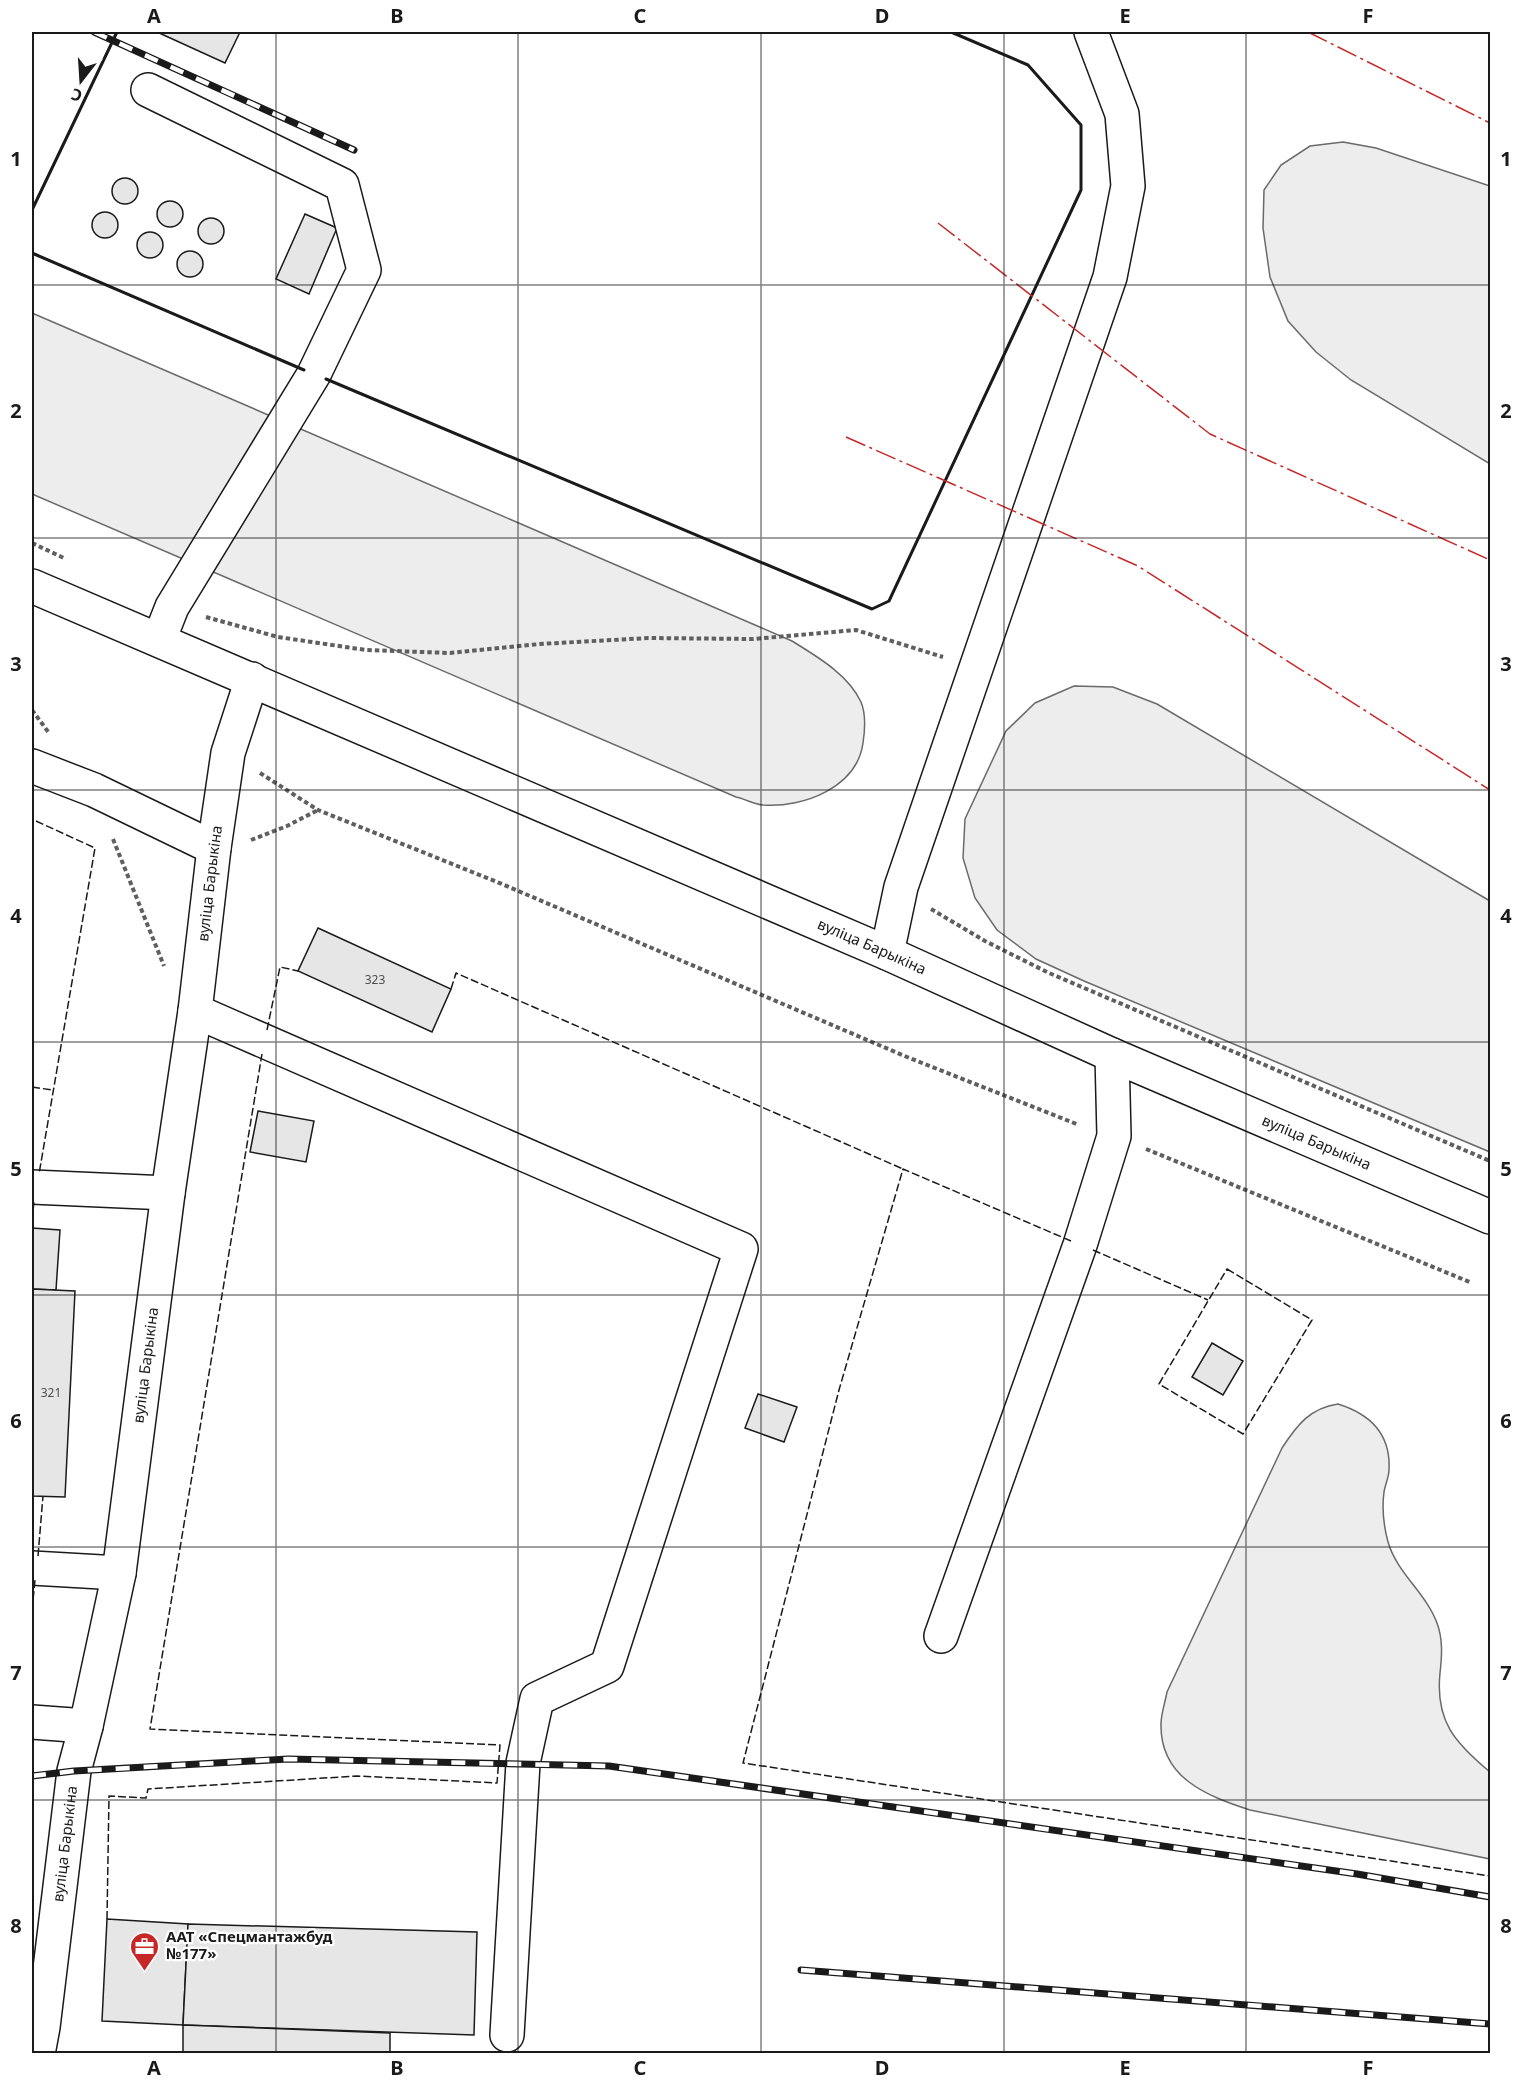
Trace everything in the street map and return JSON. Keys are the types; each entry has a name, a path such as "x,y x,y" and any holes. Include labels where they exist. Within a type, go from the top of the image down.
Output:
{"main road":[{"path":"887,953 900,888 1110,277 1128,186 1122,114 1091,32"},
{"path":"148,90 342,185 364,270 314,374 172,607 159,640"},
{"name":"вуліца Барыкіна","path":"32,586 887,953 1112,1055 1491,1217"},
{"name":"вуліца Барыкіна","path":"38,2054 74,1771 119,1573 228,753 252,679"},
{"path":"32,766 94,790 214,848"},
{"path":"195,1011 741,1249 607,1666 537,1699 523,1763 507,2035"},
{"path":"941,1636 1080,1245 1114,1136 1112,1055"},
{"path":"32,1187 168,1193"},
{"path":"32,1568 119,1573"},
{"path":"32,1722 86,1726"}],"path":[{"path":"172,607 278,637 376,651 450,653 540,644 648,638 753,639 856,630 976,668"},
{"path":"32,710 52,737"},
{"path":"228,753 318,810 502,884 896,1052 1072,1122 1114,1136 1472,1283"},
{"path":"94,790 169,976"},
{"path":"214,848 238,844 287,826 318,810"},
{"path":"900,888 958,925 1049,973 1491,1161"}],"shaded area":[{"path":"1343,142 1376,148 1490,186 1490,464 1351,380 1316,352 1288,321 1270,277 1263,228 1264,190 1281,165 1310,146"},
{"path":"32,313 792,641 840,674 861,702 865,727 859,758 851,772 826,792 795,803 763,805 753,803 32,494"},
{"path":"1074,686 1113,687 1157,704 1490,901 1490,1152 1084,981 1036,959 997,930 975,898 963,858 965,819 1006,731 1035,703"},
{"path":"1338,1404 1360,1413 1369,1420 1382,1436 1386,1446 1389,1470 1383,1504 1388,1542 1398,1564 1426,1602 1437,1623 1442,1648 1439,1690 1444,1718 1457,1741 1490,1772 1490,1859 1234,1805 1189,1782 1168,1758 1163,1743 1161,1720 1167,1692 1282,1448 1305,1419 1320,1409"}],"building":[{"path":"157,32 240,32 225,63"},
{"path":"125,178 134,182 138,191 134,200 125,204 116,200 112,191 116,182"},
{"path":"170,201 179,205 183,214 179,223 170,227 161,223 157,214 161,205"},
{"path":"105,212 114,216 118,225 114,234 105,238 96,234 92,225 96,216"},
{"path":"305,214 337,228 309,294 276,279"},
{"path":"211,218 220,222 224,231 220,240 211,244 202,240 198,231 202,222"},
{"path":"150,232 159,236 163,245 159,254 150,258 141,254 137,245 141,236"},
{"path":"190,251 199,255 203,264 199,273 190,277 181,273 177,264 181,255"},
{"path":"318,928 451,989 432,1032 298,971"},
{"path":"258,1111 314,1121 306,1162 250,1152"},
{"path":"32,1228 60,1230 56,1290 32,1289"},
{"path":"32,1289 75,1291 65,1497 32,1496"},
{"path":"1212,1343 1243,1361 1223,1395 1192,1377"},
{"path":"758,1394 797,1407 784,1442 745,1428"},
{"name":"ААТ «Спецмантажбуд №177»","path":"107,1919 188,1924 183,2025 102,2021"},
{"path":"188,1924 477,1932 474,2035 183,2025"},
{"path":"183,2025 390,2033 390,2054 183,2054"}],"railway":[{"path":"94,32 354,150"},
{"path":"32,1776 74,1771 288,1759 609,1766 1357,1874 1490,1897"},
{"path":"801,1970 1490,2024"}],"fence":[{"path":"36,821 95,848 39,1174"},
{"path":"267,1030 280,967 298,971"},
{"path":"451,989 456,973 903,1169"},
{"path":"107,1919 109,1796 146,1798 148,1789 357,1776 497,1783 500,1745 150,1729 262,1054"},
{"path":"32,1087 52,1090"},
{"path":"1071,1241 903,1169 839,1390 743,1763 1490,1876"},
{"path":"32,1221 34,1201"},
{"path":"1093,1250 1208,1300"},
{"path":"1227,1269 1312,1320 1243,1434 1159,1384 1227,1269"},
{"path":"38,1556 43,1496"},
{"path":"32,1610 35,1580"}],"wall":[{"path":"32,210 117,32"},
{"path":"326,379 872,609 889,601 1081,190 1081,125 1028,65 951,32"},
{"path":"32,253 304,370"}],"power":[{"path":"1308,32 1490,123"},
{"path":"938,223 1210,434 1490,560"},
{"path":"846,437 1138,566 1490,790"}],"place":[{"name":"ААТ «Спецмантажбуд №177»","path":"145,1972"}]}
